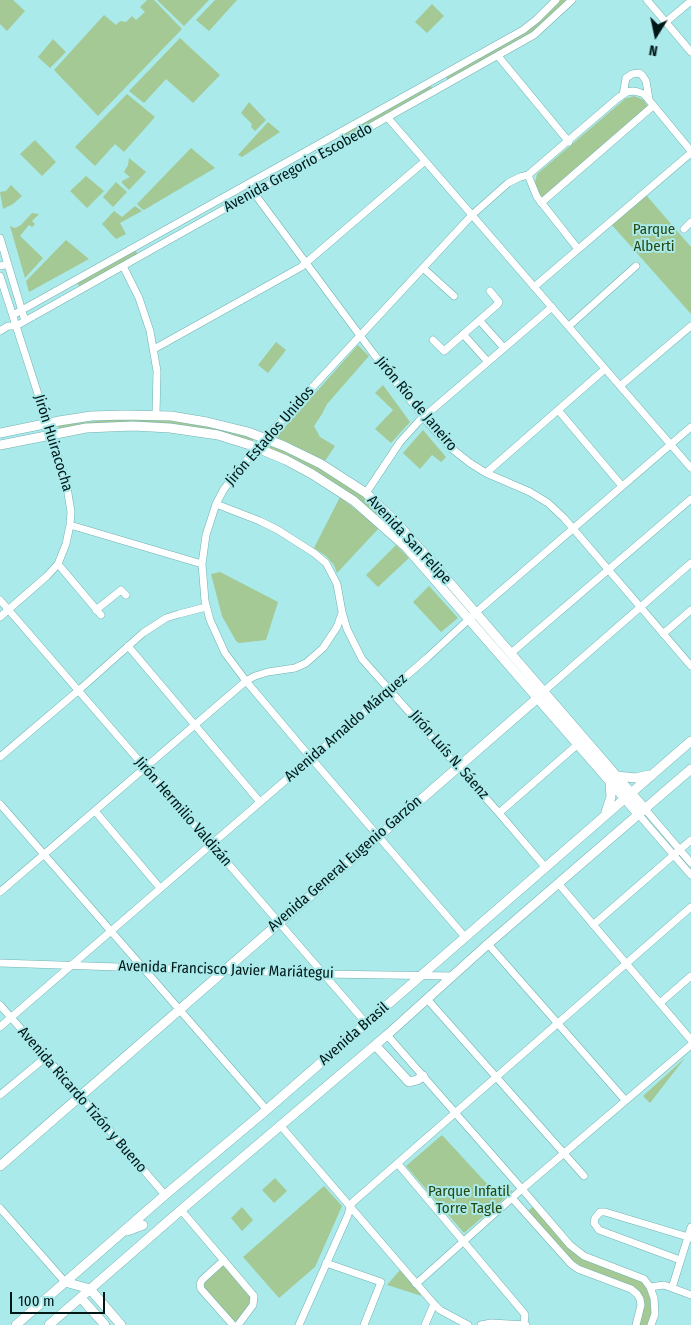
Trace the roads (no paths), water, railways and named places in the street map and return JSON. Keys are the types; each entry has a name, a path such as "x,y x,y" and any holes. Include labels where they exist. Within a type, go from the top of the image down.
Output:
{"main road":[{"name":"Avenida San Felipe","path":"0,432 48,423 103,416 156,415 207,422 248,432 266,438 321,464 366,494 394,520 473,616 642,812"},
{"name":"Avenida San Felipe","path":"0,445 86,428 153,426 218,435 257,447 312,474 369,512 407,548 510,654 578,744 613,778"},
{"name":"Avenida General Eugenio Garzón","path":"0,1166 541,695"},
{"name":"Avenida Brasil","path":"16,1325 165,1195 267,1110 691,741"},
{"name":"Avenida Brasil","path":"49,1325 375,1045 488,944 691,769"},
{"path":"604,816 611,800 613,778 636,778 654,772"},
{"path":"375,1045 409,1082 423,1076"},
{"path":"121,1233 143,1225"},
{"path":"65,1282 90,1290 121,1325"},
{"path":"81,1298 105,1325"}],"street":[{"name":"Avenida Gregorio Escobedo","path":"13,315 523,30 556,0"},
{"name":"Avenida Gregorio Escobedo","path":"0,330 8,326 16,326 498,56 539,32 572,0"},
{"path":"647,0 691,52"},
{"path":"666,22 691,1"},
{"path":"498,56 569,142"},
{"name":"Jirón Estados Unidos","path":"465,937 246,681 220,643 206,607 202,579 206,535 216,504 224,489 257,447 472,215 508,183 520,177 528,176 623,95 626,78 632,74 639,73 642,75 646,81 651,103 691,152"},
{"path":"440,76 447,85"},
{"path":"541,203 651,103 638,92 626,92 623,95"},
{"path":"388,118 691,468"},
{"path":"330,138 335,147"},
{"path":"534,287 691,152"},
{"path":"154,349 307,263 425,161"},
{"path":"528,176 534,192 541,203 578,249"},
{"name":"Jirón Río de Janeiro","path":"254,192 360,336 424,417 459,455 486,473 530,492 548,503 574,528 691,666"},
{"path":"193,214 193,220 199,223"},
{"path":"184,218 190,221 189,229"},
{"path":"684,229 691,222"},
{"path":"0,238 25,321"},
{"path":"0,266 8,264"},
{"path":"123,266 145,314 154,349 157,386 156,415"},
{"path":"568,326 636,266"},
{"path":"422,268 454,296"},
{"name":"Jirón Huiracocha","path":"0,276 68,489 71,512 64,551 58,564 0,617"},
{"path":"433,340 444,351 499,303 490,291"},
{"path":"366,494 400,442 424,417 552,307"},
{"path":"479,320 504,348"},
{"path":"620,386 691,326"},
{"path":"463,334 488,362"},
{"path":"486,473 605,369"},
{"path":"558,410 622,486"},
{"name":"Avenida Arnaldo Márquez","path":"0,1027 391,689 691,426"},
{"path":"510,654 691,499"},
{"name":"Jirón Luís N. Sáenz","path":"216,504 260,521 314,553 326,564 334,575 339,590 346,628 362,659 391,689 546,868"},
{"path":"70,525 202,564"},
{"name":"Avenida General Eugenio Garzón","path":"541,695 691,563"},
{"path":"58,564 98,612 121,590 126,595"},
{"name":"Jirón Hermilio Valdizán","path":"0,600 210,845 366,1023"},
{"path":"0,757 143,633 166,618 206,607"},
{"path":"663,634 691,610"},
{"path":"0,892 196,726 246,681 268,672 295,668 306,663 324,648 337,627 342,612"},
{"path":"128,646 260,802"},
{"path":"499,812 578,744"},
{"path":"0,804 267,1110"},
{"path":"95,811 160,888"},
{"path":"642,812 691,862"},
{"path":"642,812 691,875"},
{"path":"593,925 691,840"},
{"path":"558,883 691,1040"},
{"path":"299,1325 350,1208 691,907"},
{"path":"488,944 625,1100"},
{"name":"Avenida Francisco Javier Mariátegui","path":"0,963 324,974 452,976"},
{"path":"660,1003 691,976"},
{"path":"427,999 584,1176"},
{"name":"Avenida Ricardo Tizón y Bueno","path":"0,1005 165,1195"},
{"path":"386,1035 570,1245 578,1252 644,1279 650,1287 655,1306 651,1325"},
{"path":"416,1284 522,1188 691,1045"},
{"path":"0,1095 46,1057"},
{"path":"280,1125 434,1304 440,1310 468,1325"},
{"path":"398,1164 525,1315 525,1325 491,1323 481,1325"},
{"path":"512,1198 571,1264 578,1269 631,1289 636,1294 640,1299 641,1305 636,1325"},
{"path":"0,1208 65,1282"},
{"path":"181,1210 254,1296 253,1305 238,1325"},
{"path":"680,1260 599,1230 594,1223 595,1218 598,1214 605,1212 689,1238"},
{"path":"672,1288 691,1227"},
{"path":"224,1260 200,1284 202,1289 233,1325"},
{"path":"326,1263 381,1282 364,1325"},
{"path":"650,1287 664,1285 691,1295"},
{"path":"425,1325 434,1304"}],"park label":[{"name":"Parque Alberti","path":"654,238"},
{"name":"Parque Infatil Torre Tagle","path":"469,1200"}]}
